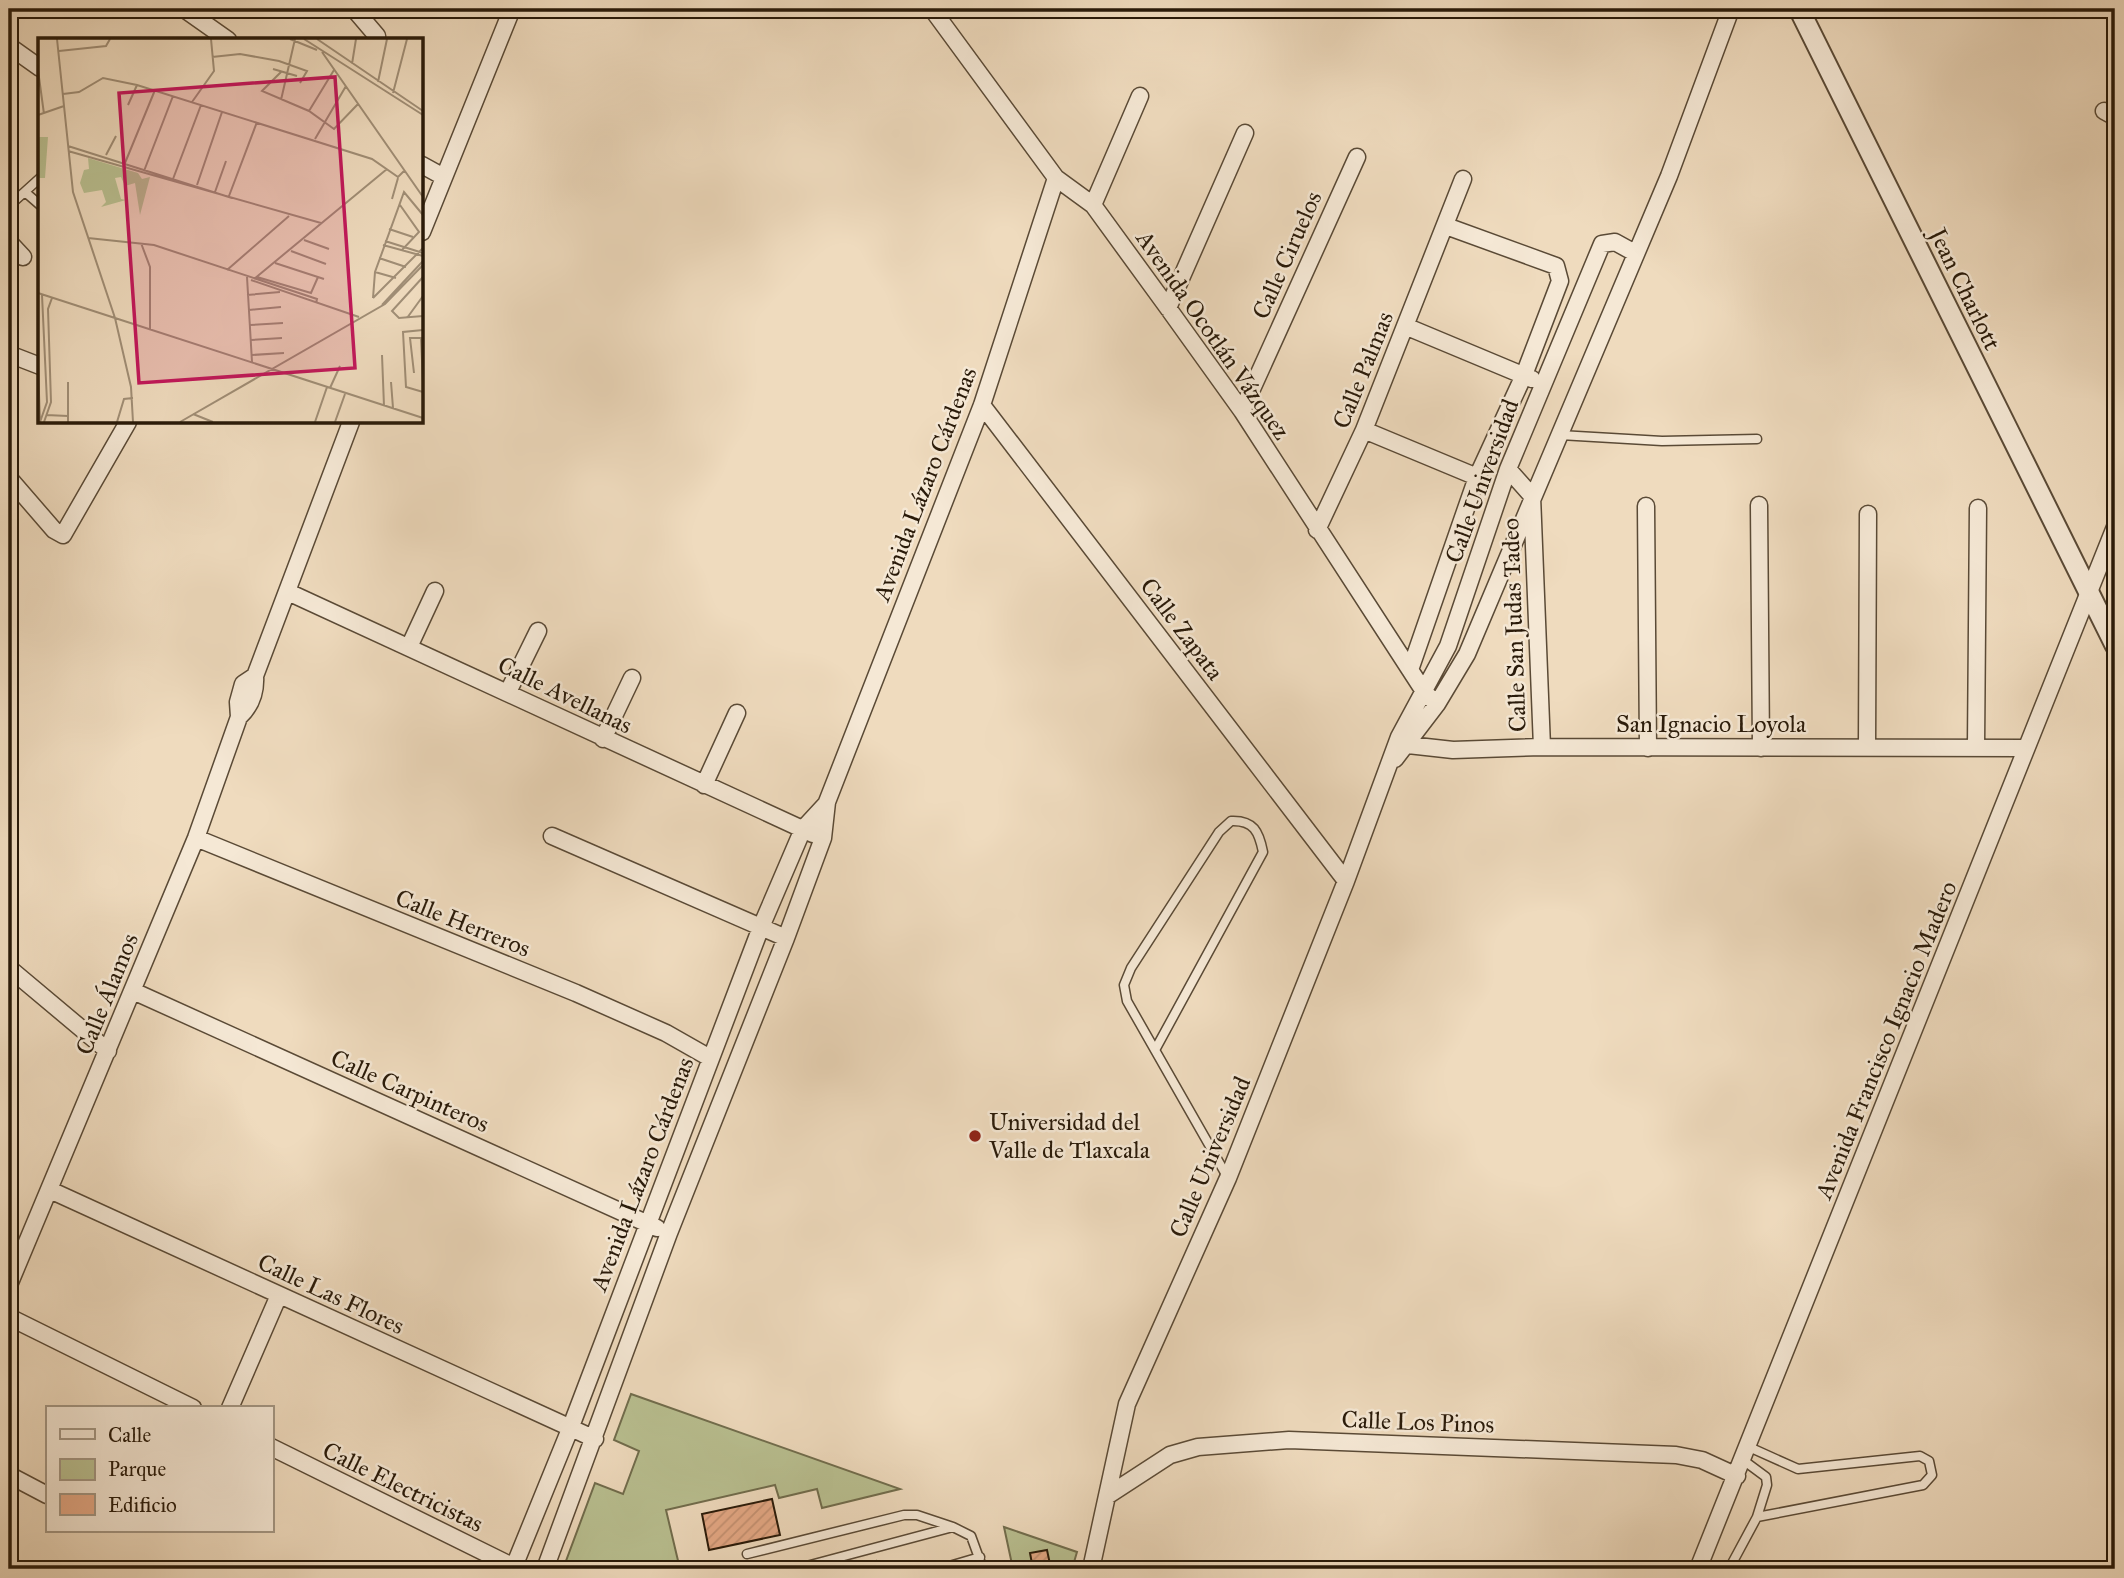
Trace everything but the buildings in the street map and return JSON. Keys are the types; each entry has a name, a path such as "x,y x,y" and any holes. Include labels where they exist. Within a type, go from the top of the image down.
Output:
{"street":[{"path":"184,9 225,38"},
{"path":"354,9 376,38"},
{"path":"424,226 442,176 512,9"},
{"name":"Avenida Ocotlán Vázquez","path":"932,9 1055,178 1093,205 1168,308 1242,411 1410,670 1437,704"},
{"name":"Calle Universidad","path":"1403,741 1437,704 1466,654 1634,253 1669,176 1731,9"},
{"name":"Jean Charlott","path":"1799,9 2115,645"},
{"path":"9,46 38,67"},
{"path":"1093,205 1140,96"},
{"path":"1168,308 1245,133"},
{"name":"Calle Ciruelos","path":"1242,411 1357,157"},
{"path":"424,166 442,176"},
{"name":"Avenida Lázaro Cárdenas","path":"545,1569 669,1233 823,838 827,802 982,405 1055,178"},
{"name":"Calle Palmas","path":"1317,530 1364,430 1463,179"},
{"path":"1410,670 1477,477 1524,375 1560,281 1560,272 1556,265 1446,226"},
{"path":"9,242 23,257"},
{"name":"Calle Universidad","path":"1091,1569 1127,1404 1228,1178 1389,766 1448,646 1508,469 1602,244 1615,242 1634,253"},
{"path":"1405,326 1544,384"},
{"path":"9,354 38,365"},
{"name":"Calle Zapata","path":"982,405 1346,881"},
{"path":"9,478 54,530 63,535 127,424"},
{"name":"Calle Álamos","path":"9,1285 196,838 239,717 248,708 256,687 255,676 350,424"},
{"path":"1364,430 1477,477"},
{"name":"Calle San Judas Tadeo","path":"1508,469 1532,496 1542,747"},
{"path":"1759,505 1761,748"},
{"path":"1646,506 1648,748"},
{"path":"1976,746 1978,508"},
{"path":"1867,746 1868,514"},
{"name":"Avenida Francisco Ignacio Madero","path":"1698,1569 2115,527"},
{"name":"Calle Avellanas","path":"288,592 508,692 603,740 823,838"},
{"path":"409,647 435,592"},
{"path":"508,692 538,631"},
{"path":"603,740 632,678"},
{"path":"704,785 737,713"},
{"name":"San Ignacio Loyola","path":"1403,741 1453,750 1542,747 2026,748"},
{"name":"Avenida Lázaro Cárdenas","path":"513,1568 570,1429 761,927 803,830 827,802"},
{"path":"552,836 786,938"},
{"name":"Calle Herreros","path":"196,838 576,993 666,1033 710,1058"},
{"path":"9,968 108,1051"},
{"name":"Calle Carpinteros","path":"133,991 669,1233"},
{"name":"Calle Las Flores","path":"50,1189 595,1439"},
{"path":"231,1406 279,1295"},
{"path":"9,1317 188,1406"},
{"name":"Calle Los Pinos","path":"1107,1496 1170,1455 1198,1447 1289,1440 1676,1455 1702,1460 1737,1476"},
{"name":"Calle Electricistas","path":"273,1448 513,1568"},
{"path":"9,1475 46,1494"}],"lane":[{"path":"9,206 38,180"},
{"path":"24,192 38,203"},
{"path":"1560,435 1662,441 1757,439"},
{"path":"1155,1050 1263,852 1259,833 1251,824 1231,821 1219,832 1130,968 1124,985 1127,1001 1228,1178"},
{"path":"1729,1569 1756,1517 1767,1485 1766,1477 1746,1453"},
{"path":"1746,1453 1798,1469 1920,1456 1929,1461 1932,1475 1923,1485 1756,1517"},
{"path":"747,1554 904,1515 916,1515 971,1536 983,1569"},
{"path":"799,1568 953,1527"},
{"path":"939,1569 980,1557"}],"green space":[{"path":"631,1394 900,1489 822,1508 817,1489 779,1498 775,1485 666,1510 680,1569 563,1569 595,1483 623,1494 639,1451 614,1440"},
{"path":"1004,1527 1077,1552 1072,1569 1013,1569"}],"place":[{"name":"Universidad del Valle de Tlaxcala","path":"975,1136"}]}
